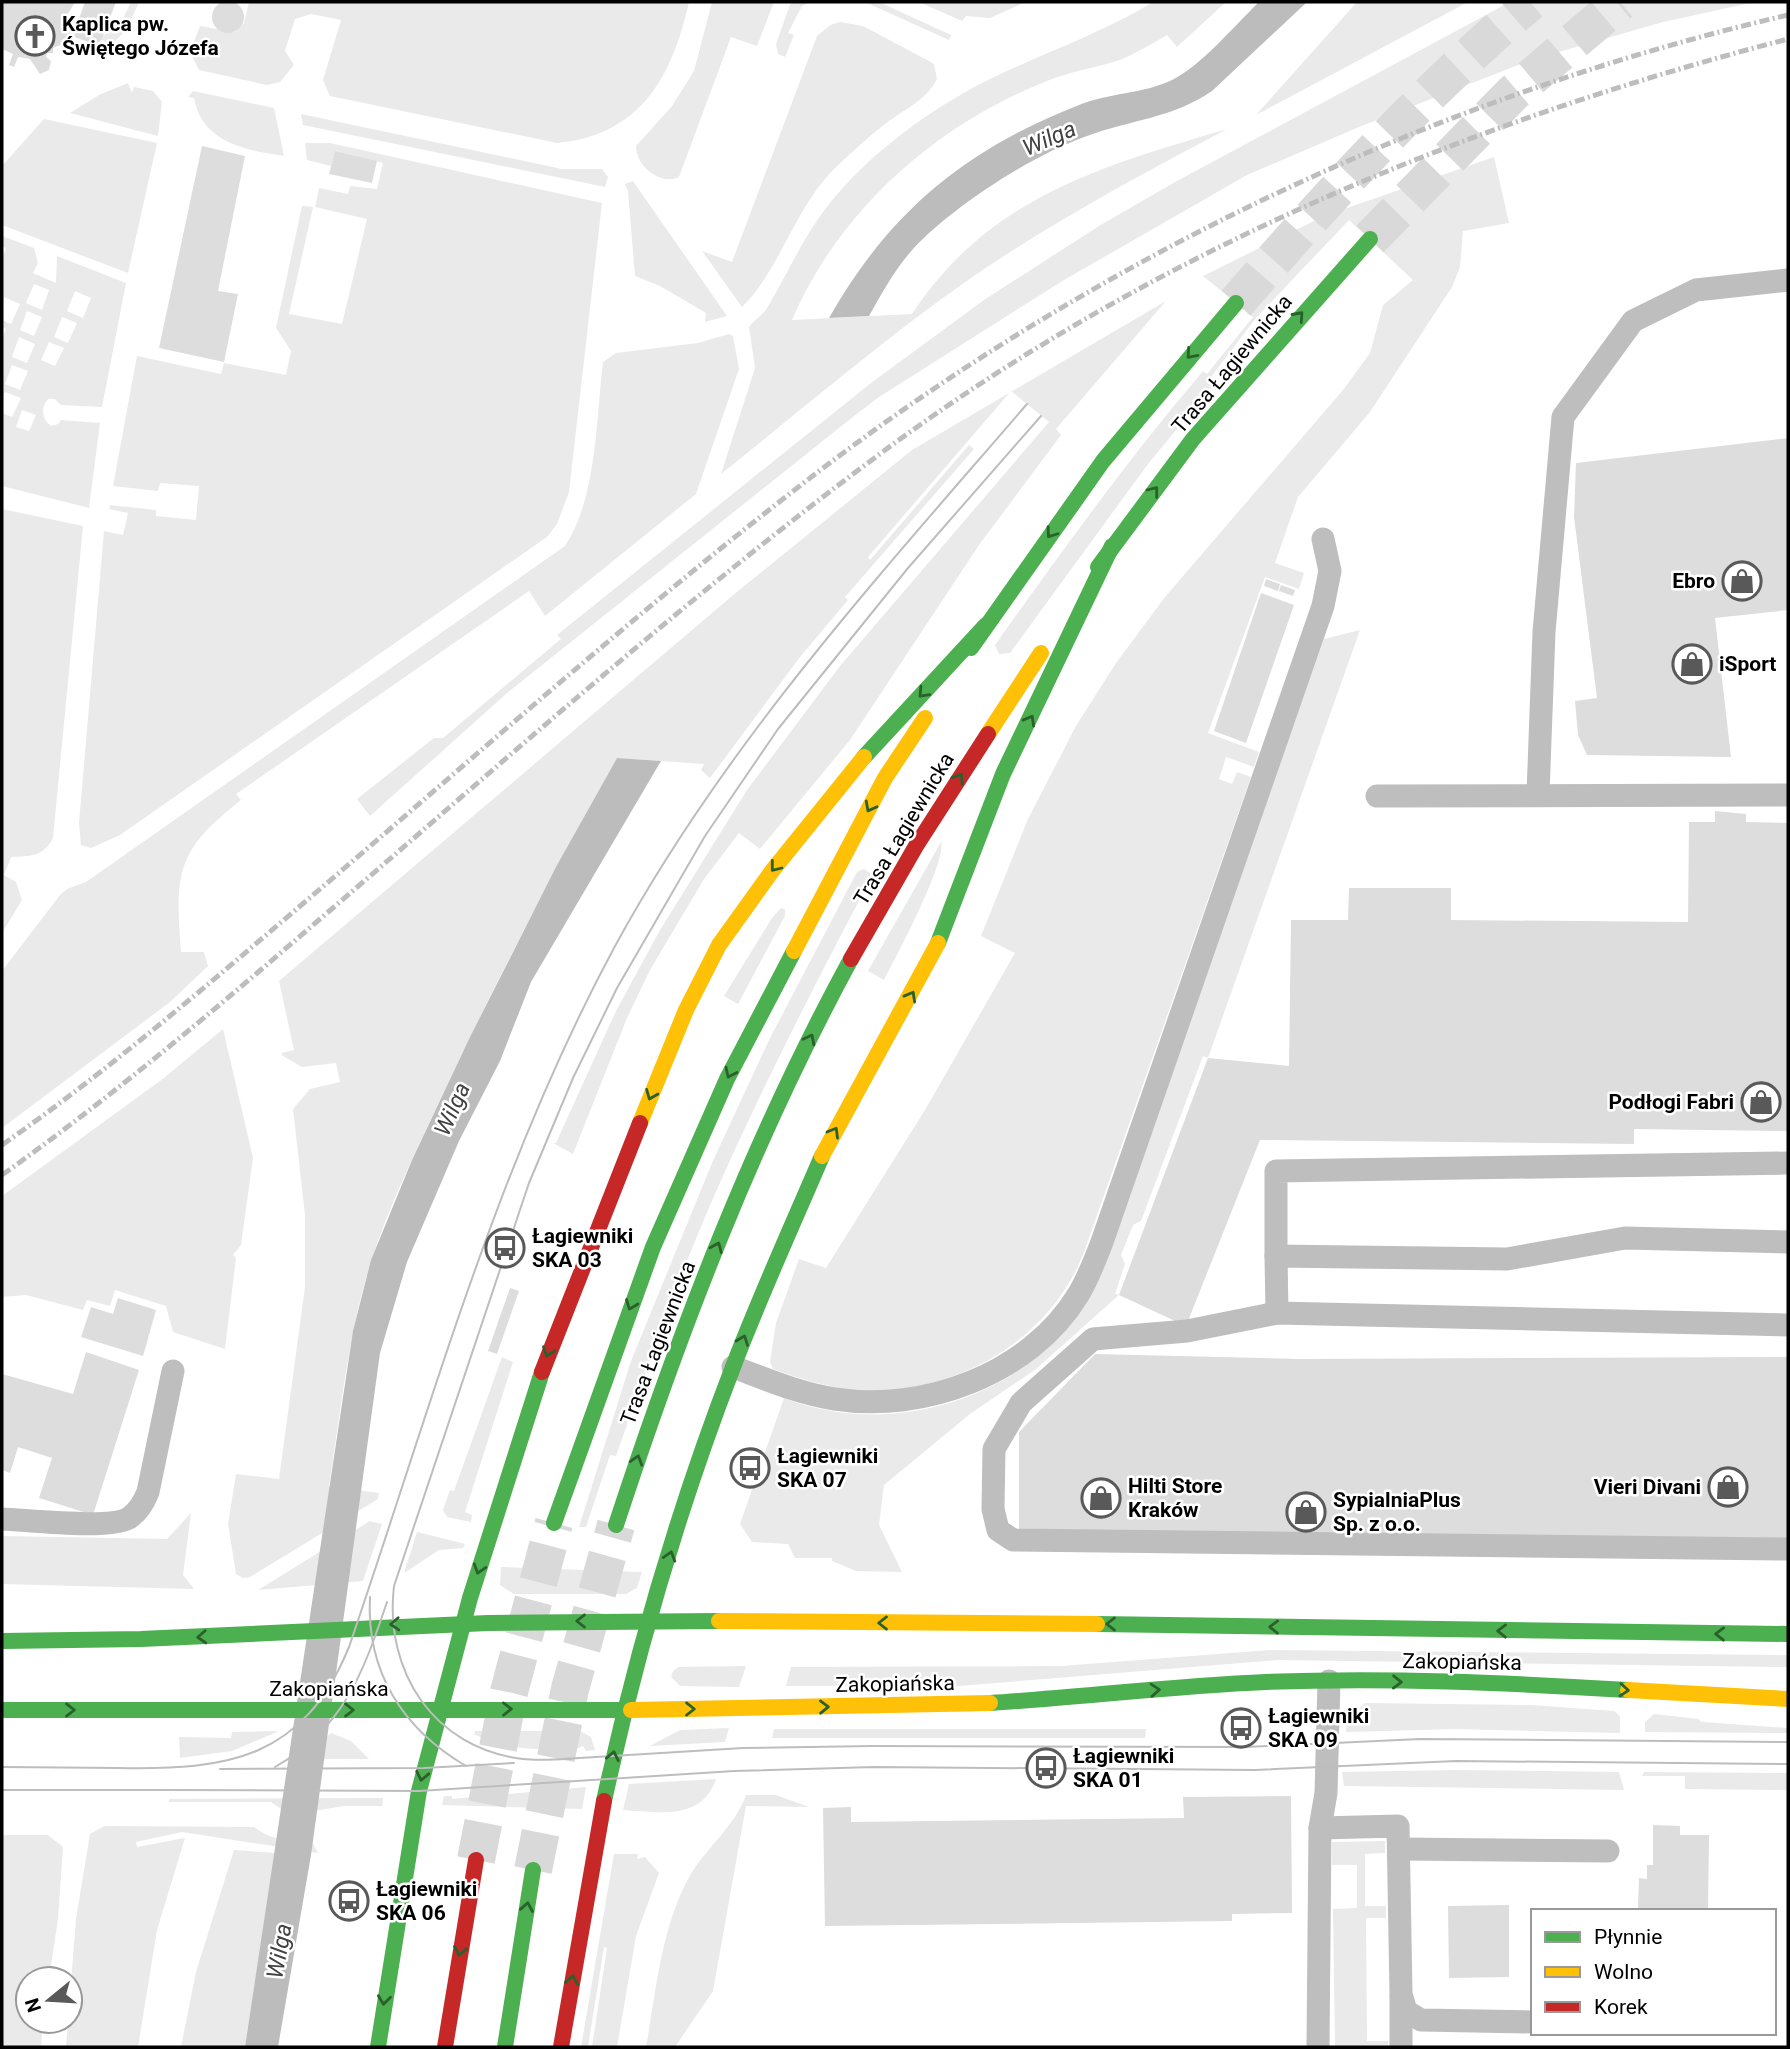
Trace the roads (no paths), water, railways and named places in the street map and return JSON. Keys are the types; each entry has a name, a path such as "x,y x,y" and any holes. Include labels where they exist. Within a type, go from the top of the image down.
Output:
{"main road":[{"name":"Trasa Łagiewnicka","path":"616,1525 673,1355 755,1157 799,1060 918,843 1112,545 1239,385 1370,239"},
{"name":"Trasa Łagiewnicka","path":"554,1523 653,1247 727,1079 885,778 986,625 1103,461 1236,303"},
{"path":"561,2047 596,1841 624,1709 649,1621 733,1367 825,1147 939,941 1003,774 1112,545"},
{"path":"378,2047 412,1827 439,1710 517,1445 555,1333 707,965 764,881 855,767 986,625"},
{"name":"Zakopiańska","path":"2,1641 165,1639 463,1623 649,1621 1788,1634"},
{"name":"Zakopiańska","path":"2,1710 439,1710 950,1705 1266,1682 1329,1681 1563,1685 1788,1699"},
{"path":"445,2047 476,1860"},
{"path":"505,2047 533,1870"}],"lane":[{"path":"1538,794 1544,632 1563,417 1633,321 1696,290 1788,280"},
{"path":"733,1367 797,1390 835,1399 872,1403 921,1397 967,1383 1008,1363 1052,1326 1074,1301 1102,1242 1323,606 1330,571 1323,539"},
{"path":"1377,796 1788,795"},
{"path":"1277,1313 1276,1171 1788,1163"},
{"path":"1276,1256 1507,1259 1625,1238 1788,1242"},
{"path":"1788,1325 1277,1313 1188,1332 1093,1339 1021,1402 994,1449 992,1509 998,1530 1013,1540 1788,1549"},
{"path":"2,1519 104,1523 130,1518 142,1505 148,1492 173,1371"},
{"path":"1318,2047 1320,1828 1326,1793 1329,1681"},
{"path":"1320,1828 1398,1826 1401,2047"},
{"path":"1399,1849 1608,1850"},
{"path":"1401,1994 1406,2011 1420,2020 1531,2022"}],"water":[{"name":"Wilga","path":"1259,2 1307,2 1212,91 1167,113 1065,145 1018,169 971,200 929,233 895,273 869,316 829,318 877,246 934,188 966,164 1038,122 1102,98 1161,85 1183,74"},
{"name":"Wilga","path":"617,758 661,761 531,982 500,1061 459,1141 407,1262 380,1353 311,1855 278,2047 245,2047 353,1331 371,1260 412,1160 470,1037 556,867"}],"tunnel":[{"path":"1236,303 1414,109 1530,2"},
{"path":"1370,239 1513,93 1620,2"},
{"path":"476,1860 509,1692 554,1523"},
{"path":"533,1870 570,1689 616,1525"}],"tram line":[{"path":"2,1767 195,1766 228,1760 258,1750 285,1735 309,1713 330,1684 349,1647 437,1380 499,1204 572,1032 614,948 657,873 754,732 860,599 1027,404"},
{"path":"571,1759 529,1760 491,1752 463,1739 440,1722 421,1700 407,1675 397,1647 393,1617 394,1586 529,1183 573,1078 617,988 705,836 778,729 908,568 1041,416"},
{"path":"370,1597 374,1650 393,1696 424,1735 466,1766"},
{"path":"275,1767 299,1752 318,1735 348,1696 369,1652 387,1602"},
{"path":"563,1759 743,1748 873,1746 1246,1747 1420,1739 1788,1742"},
{"path":"167,1790 419,1791 734,1771 874,1767 1255,1770 1456,1761 1788,1764"},
{"path":"220,1769 424,1768 514,1763"},
{"path":"2,1790 177,1790"}],"railway":[{"path":"2,1145 74,1093 177,1010 552,689 760,517 831,462 940,385 1052,314 1168,248 1287,189 1408,135 1533,89 1659,48 1788,15"},
{"path":"2,1175 124,1083 203,1018 745,558 892,445 994,375 1100,311 1209,252 1320,200 1435,152 1551,110 1669,72 1788,39"}],"place":[{"name":"Kaplica pw. Świętego Józefa","path":"35,36"},
{"name":"Ebro","path":"1742,581"},
{"name":"iSport","path":"1692,664"},
{"name":"Podłogi Fabri","path":"1761,1102"},
{"name":"Łagiewniki SKA 03","path":"505,1248"},
{"name":"Łagiewniki SKA 07","path":"750,1468"},
{"name":"Vieri Divani","path":"1728,1487"},
{"name":"Hilti Store Kraków","path":"1101,1498"},
{"name":"SypialniaPlus Sp. z o.o.","path":"1306,1512"},
{"name":"Łagiewniki SKA 09","path":"1241,1728"},
{"name":"Łagiewniki SKA 01","path":"1046,1768"},
{"name":"Łagiewniki SKA 06","path":"349,1901"}]}
